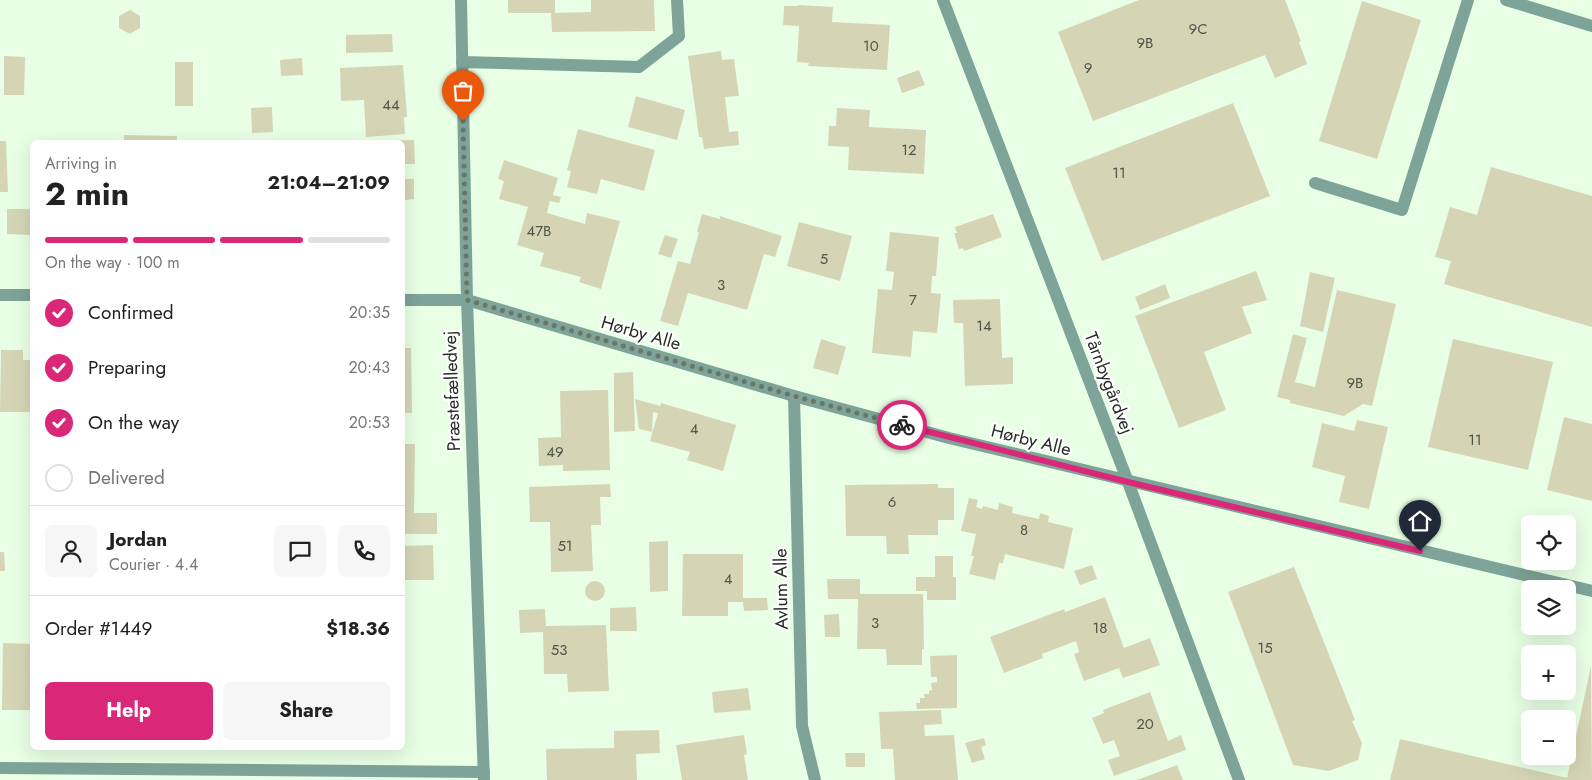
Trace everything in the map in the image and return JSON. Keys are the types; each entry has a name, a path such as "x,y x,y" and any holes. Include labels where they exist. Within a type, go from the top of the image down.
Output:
{"street":[{"name":"Præstefælledvej","path":"461,0 467,300 484,776"},
{"path":"462,62 639,67 679,36 677,0"},
{"name":"Tårnbygårdvej","path":"943,0 1128,482 1238,780"},
{"path":"1315,183 1402,210 1468,0"},
{"path":"1506,0 1592,26"},
{"path":"0,295 30,295"},
{"name":"Hørby Alle","path":"405,300 467,300 794,396 949,438 1592,591"},
{"name":"Avlum Alle","path":"794,396 802,726 815,780"},
{"path":"0,768 484,776"}],"building":[{"path":"508,0 555,0 555,13 591,12 591,0 654,0 655,31 552,32 551,13 508,13"},
{"path":"1139,0 1285,0 1301,41 1299,42 1307,64 1275,78 1265,55 1093,121 1058,32"},
{"path":"1362,1 1421,20 1377,159 1319,141"},
{"path":"784,6 833,7 832,22 890,25 887,70 808,66 809,63 797,62 799,26 783,25"},
{"path":"130,10 140,16 140,28 130,34 119,28 119,16"},
{"path":"392,34 393,52 346,53 346,35"},
{"path":"721,51 722,60 734,59 739,96 725,97 729,132 738,131 739,145 704,149 702,137 699,137 688,56"},
{"path":"4,56 25,57 24,95 4,95"},
{"path":"302,58 303,75 281,76 280,60"},
{"path":"175,62 193,62 193,106 175,106"},
{"path":"403,65 407,117 404,117 405,134 366,137 364,100 341,101 340,68"},
{"path":"919,70 925,85 902,93 897,78"},
{"path":"636,96 685,110 677,140 628,127"},
{"path":"1233,103 1270,196 1102,261 1065,168"},
{"path":"272,107 273,132 252,133 251,108"},
{"path":"837,108 870,110 869,127 926,130 924,174 848,170 849,147 828,146 829,126 836,126"},
{"path":"578,129 655,150 644,191 601,179 597,194 567,187 571,171 567,170"},
{"path":"124,135 177,136 177,140 124,140"},
{"path":"405,140 414,140 415,164 405,164"},
{"path":"0,141 6,141 8,192 0,192"},
{"path":"504,160 558,178 553,195 561,197 559,203 550,201 547,213 585,224 587,213 620,221 601,289 579,282 581,277 540,266 544,253 517,245 528,207 499,199 504,181 498,179"},
{"path":"1491,167 1592,196 1592,327 1444,284 1451,261 1435,257 1450,207 1477,215"},
{"path":"405,179 414,179 414,199 405,200"},
{"path":"7,209 30,209 30,235 7,234"},
{"path":"702,214 720,219 720,216 782,236 775,257 764,254 747,310 688,293 678,326 660,321 678,261 690,264"},
{"path":"993,214 1002,237 964,251 963,248 959,249 954,233 957,233 955,227"},
{"path":"799,222 852,236 840,281 787,266"},
{"path":"890,232 939,237 936,276 932,276 931,293 941,294 937,333 913,331 911,357 872,353 878,289 892,290 894,272 886,271"},
{"path":"665,235 678,239 671,258 658,254"},
{"path":"1256,271 1267,300 1242,307 1252,333 1204,352 1226,410 1179,428 1135,316"},
{"path":"1310,272 1335,278 1323,332 1300,326"},
{"path":"1165,284 1170,298 1140,310 1135,297"},
{"path":"1337,290 1396,304 1372,406 1363,404 1344,416 1290,403 1290,400 1277,397 1293,334 1307,338 1295,382 1315,387"},
{"path":"1000,299 1002,358 1013,357 1013,384 965,386 963,323 954,323 953,300"},
{"path":"821,339 846,347 838,375 813,368"},
{"path":"1453,339 1553,362 1528,470 1428,447"},
{"path":"405,348 411,348 412,413 405,413"},
{"path":"1,350 23,350 23,360 30,360 30,412 0,412"},
{"path":"633,372 635,431 614,432 614,373"},
{"path":"608,390 610,470 563,471 563,465 539,466 538,438 561,437 560,391"},
{"path":"635,399 660,406 661,403 736,425 723,471 687,460 690,452 650,441 658,413 653,412 652,432 639,429"},
{"path":"1564,417 1592,424 1592,501 1547,490"},
{"path":"1357,420 1388,427 1369,509 1339,502 1345,476 1312,467 1322,423 1354,431"},
{"path":"405,444 415,444 414,513 437,513 437,534 405,534"},
{"path":"610,484 611,497 600,497 601,525 591,525 593,571 551,572 550,522 530,522 529,487"},
{"path":"938,484 938,488 954,488 954,520 938,520 938,535 908,535 909,554 887,554 886,536 846,536 845,485"},
{"path":"969,498 978,500 976,507 982,509 983,506 998,510 999,503 1013,507 1012,513 1039,519 1040,513 1049,516 1048,522 1073,528 1064,569 1005,554 1003,563 999,563 995,580 969,574 974,556 971,556 976,534 961,531"},
{"path":"668,541 668,591 650,592 649,542"},
{"path":"433,545 434,580 405,580 405,546"},
{"path":"0,552 4,552 5,571 0,571"},
{"path":"683,554 743,554 743,598 767,598 768,610 744,611 743,602 728,602 728,616 682,616"},
{"path":"935,556 953,556 953,577 956,577 956,600 927,600 927,591 916,591 916,577 935,577"},
{"path":"1092,565 1097,579 1080,585 1074,571"},
{"path":"1294,567 1355,720 1352,721 1362,743 1358,760 1329,771 1293,765 1228,592"},
{"path":"827,579 860,579 860,594 923,594 924,649 922,649 922,665 887,665 886,649 857,649 858,599 828,599"},
{"path":"595,581 602,584 605,591 602,598 595,601 588,598 585,591 588,584"},
{"path":"1105,597 1124,648 1150,638 1160,665 1123,678 1119,668 1084,681 1074,654 1079,652 1076,641 1042,654 1043,658 1004,673 990,637 1064,609 1065,612"},
{"path":"636,607 637,631 610,631 610,608"},
{"path":"545,609 546,626 606,625 609,691 568,692 567,674 544,674 543,632 520,633 519,610"},
{"path":"839,614 840,637 825,637 824,615"},
{"path":"3,643 30,644 30,710 2,710"},
{"path":"957,655 957,708 917,709 916,703 920,703 920,698 925,698 924,694 929,694 929,691 932,690 931,683 937,682 937,677 931,677 930,656"},
{"path":"1591,666 1592,780 1390,780 1400,739 1567,778 1570,765 1576,765 1576,736"},
{"path":"748,688 751,710 714,713 712,692"},
{"path":"1150,692 1168,741 1181,735 1186,750 1114,776 1108,760 1120,756 1114,740 1103,744 1092,718 1104,713 1103,710"},
{"path":"941,710 942,724 924,725 925,736 954,735 958,780 895,780 893,749 881,749 879,712"},
{"path":"659,730 660,753 636,754 637,780 547,780 546,749 614,748 614,731"},
{"path":"744,735 747,754 744,755 748,780 682,780 676,745"},
{"path":"984,738 986,745 981,747 985,759 972,763 965,743"},
{"path":"845,753 865,753 865,767 846,767"},
{"path":"1177,765 1183,780 1137,780"}],"way so far":[{"path":"463,121 467,300 794,396 902,425"}],"route":[{"path":"902,425 1128,482 1420,551"}]}
